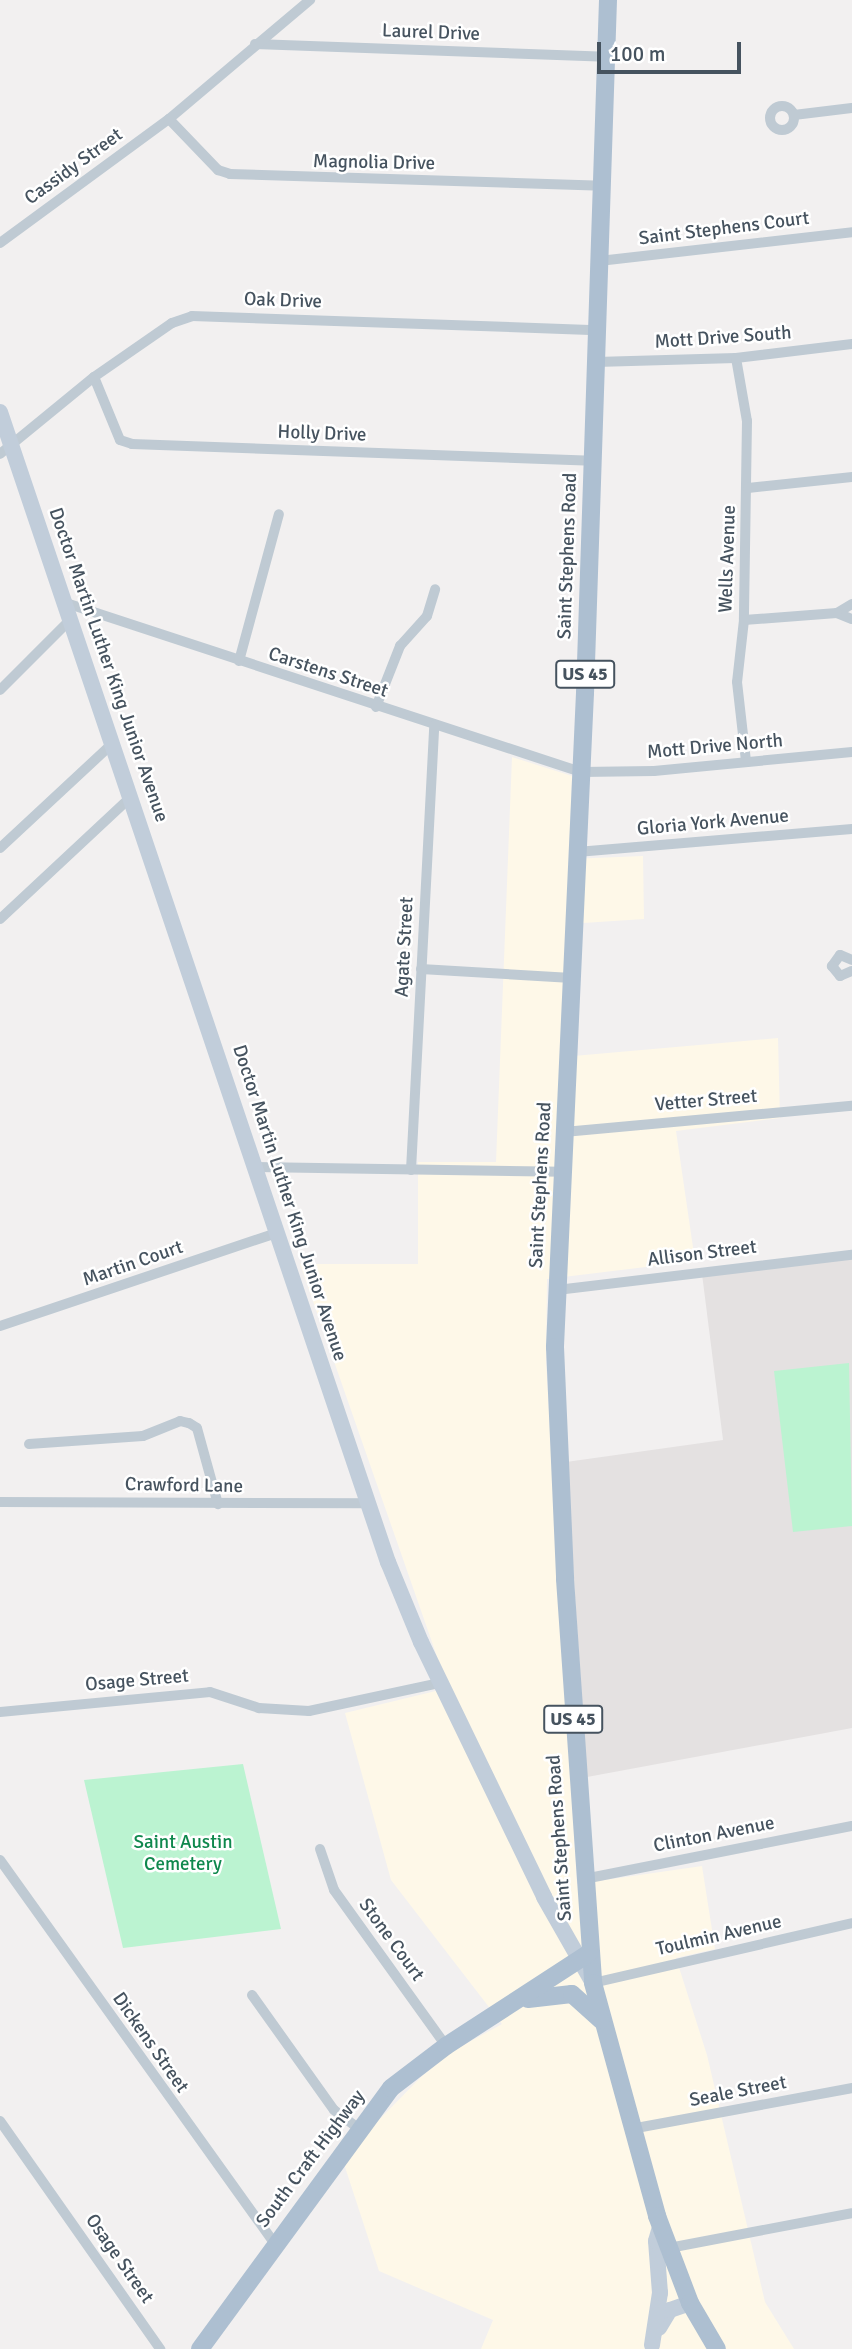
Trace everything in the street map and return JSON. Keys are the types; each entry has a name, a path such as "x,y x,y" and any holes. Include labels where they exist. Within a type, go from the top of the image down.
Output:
{"main road":[{"name":"Saint Stephens Road","path":"608,0 578,852 555,1347 565,1579 584,1879 582,1956 593,1983 660,2227 690,2303 717,2349"},
{"name":"Doctor Martin Luther King Junior Avenue","path":"0,412 5,449 68,611 368,1503 440,1683 582,1956"},
{"name":"South Craft Highway","path":"200,2349 358,2128 391,2088 446,2046 582,1956"},
{"path":"514,2003 572,1994 601,2020"},
{"path":"651,2347 660,2293 656,2241 660,2227"},
{"path":"651,2347 664,2316 690,2303"}],"street":[{"name":"Cassidy Street","path":"0,243 169,118 254,44 310,0"},
{"name":"Laurel Drive","path":"254,44 606,57"},
{"path":"794,115 852,108"},
{"name":"Magnolia Drive","path":"169,118 218,170 230,174 602,186"},
{"name":"Saint Stephens Court","path":"599,261 852,232"},
{"name":"Oak Drive","path":"5,449 94,377 172,323 192,316 597,330"},
{"name":"Mott Drive South","path":"596,362 736,358 852,344"},
{"name":"Wells Avenue","path":"736,358 747,421 744,620 737,682 746,761"},
{"name":"Holly Drive","path":"94,377 120,440 132,444 592,461"},
{"path":"748,488 852,477"},
{"path":"239,661 279,514"},
{"path":"376,707 400,646 427,616 435,589"},
{"path":"837,613 852,604"},
{"path":"0,690 68,611"},
{"name":"Carstens Street","path":"68,611 239,661 581,772"},
{"path":"744,620 837,613 852,619"},
{"name":"Agate Street","path":"411,1170 434,726"},
{"path":"0,848 113,743"},
{"name":"Mott Drive North","path":"581,772 852,752"},
{"path":"0,919 131,797"},
{"name":"Gloria York Avenue","path":"578,852 852,829"},
{"path":"852,960 840,955 832,966 840,976 852,971"},
{"path":"421,969 572,978"},
{"name":"Vetter Street","path":"564,1132 852,1106"},
{"path":"255,1167 562,1172"},
{"name":"Martin Court","path":"0,1326 276,1234"},
{"name":"Allison Street","path":"557,1290 852,1255"},
{"path":"29,1444 143,1436 180,1421 189,1423 197,1428 218,1504"},
{"name":"Crawford Lane","path":"0,1502 368,1503"},
{"name":"Osage Street","path":"0,1712 210,1692 259,1708 309,1710 440,1683"},
{"name":"Clinton Avenue","path":"584,1879 852,1826"},
{"name":"Stone Court","path":"320,1849 334,1890 446,2046"},
{"name":"Dickens Street","path":"0,1860 275,2244"},
{"name":"Toulmin Avenue","path":"593,1983 852,1923"},
{"path":"252,1994 334,2110 358,2128"},
{"name":"Seale Street","path":"631,2129 852,2088"},
{"name":"Osage Street","path":"0,2121 160,2349"},
{"path":"669,2248 852,2213"}],"shaded area":[{"path":"512,757 572,776 569,859 643,856 644,919 568,924 562,1057 778,1038 780,1118 676,1131 695,1261 547,1279 546,1361 577,1884 702,1866 715,1949 676,1958 707,2055 765,2302 794,2349 481,2349 493,2320 379,2271 344,2164 376,2123 421,2077 451,2052 502,2024 391,1880 345,1713 448,1688 300,1264 418,1264 418,1162 496,1162"},
{"path":"852,1257 852,1728 587,1777 566,1462 723,1440 702,1274"}],"green space":[{"path":"849,1363 852,1526 793,1532 774,1371"},
{"name":"Saint Austin Cemetery","path":"243,1764 281,1929 123,1948 84,1780"}]}
